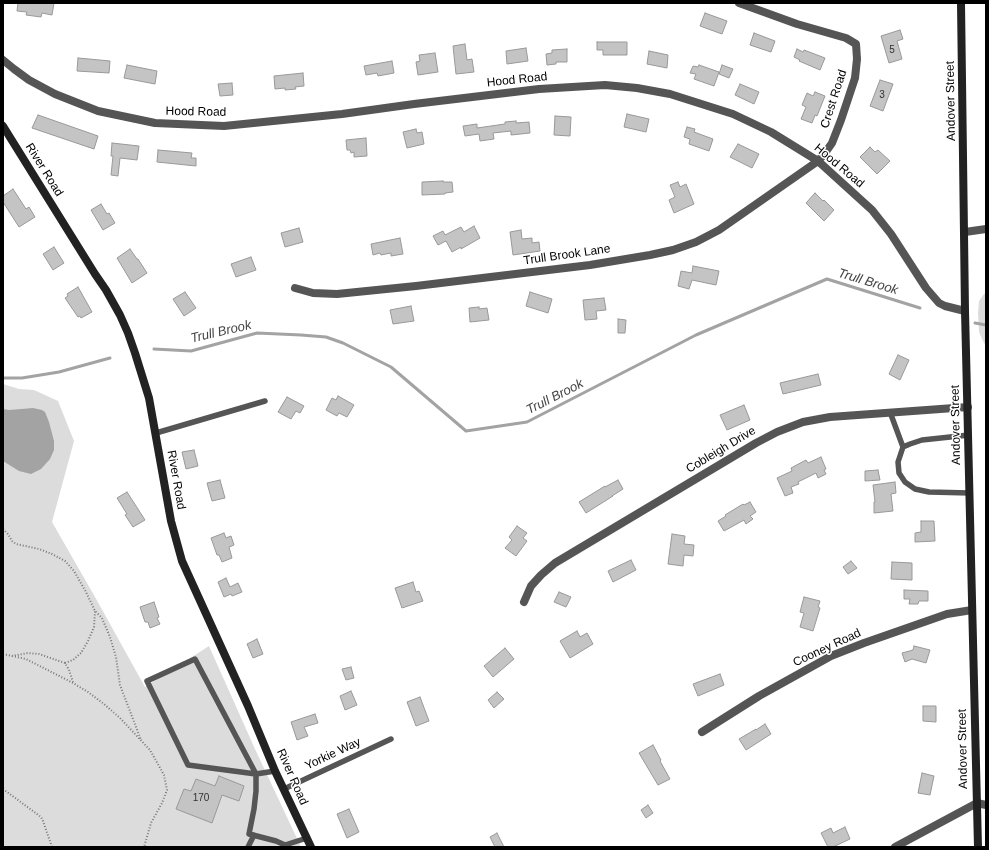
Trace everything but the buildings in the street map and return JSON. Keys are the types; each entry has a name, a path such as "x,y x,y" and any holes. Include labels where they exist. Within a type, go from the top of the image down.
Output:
{"main road":[{"name":"Andover Street","path":"961,3 965,311 978,847"},
{"name":"River Road","path":"3,126 106,290 120,315 136,353 149,398 171,521 182,561 248,706 275,771 311,847"}],"street":[{"name":"Crest Road","path":"739,3 797,24 846,38 856,44 857,59 855,78 842,120 832,143 818,161"},
{"name":"Hood Road","path":"3,60 29,80 55,94 98,111 155,123 224,126 342,114 539,89 605,85 637,88 670,94 734,114 771,132 818,161 872,210 891,234 926,288 939,303 965,311"},
{"name":"Trull Brook Lane","path":"295,288 313,293 337,294 590,265 673,250 696,242 719,230 818,161"},
{"path":"965,232 986,230"},
{"name":"Cobleigh Drive","path":"524,602 531,586 541,574 555,564 756,443 777,432 804,422 830,417 968,406"},
{"name":"Cooney Road","path":"702,732 759,696 831,656 947,614 972,610"},
{"path":"895,847 977,803 986,805"}],"lane":[{"path":"156,433 264,401"},
{"path":"890,412 904,447 898,462 899,472 905,482 915,489 929,492 970,493"},
{"path":"904,447 922,440 969,435"},
{"path":"275,771 256,774 188,765 147,681 195,659 256,774 254,809 249,834 285,845 307,838"},
{"name":"Yorkie Way","path":"284,788 390,739"},
{"path":"248,847 254,835"}],"path":[{"path":"3,529 16,544 39,549 65,561 74,571 95,611 102,618 110,637 116,656 120,685 141,741"},
{"path":"12,656 28,653 39,654 65,663 73,660 81,653 88,641 94,627 95,611"},
{"path":"3,654 26,659 73,683 104,704 120,718 150,750 164,775 167,790 151,823 144,847"},
{"path":"65,663 73,683"},
{"path":"3,789 41,817 44,821 52,847"}],"shaded area":[{"path":"986,293 986,345 979,332 978,313 979,301"},
{"path":"3,384 19,389 34,390 58,401 74,441 52,522 145,687 209,646 301,847 3,847"},
{"path":"33,408 45,412 54,441 54,450 50,459 41,469 31,474 19,471 3,461 3,409"}],"waterway":[{"name":"Trull Brook","path":"154,349 191,351 257,333 326,337 343,343 391,367 466,431 527,422 696,335 827,279 920,308"},
{"name":"Trull Brook","path":"975,323 986,325"},
{"name":"Trull Brook","path":"3,378 22,378 59,372 110,358"}]}
